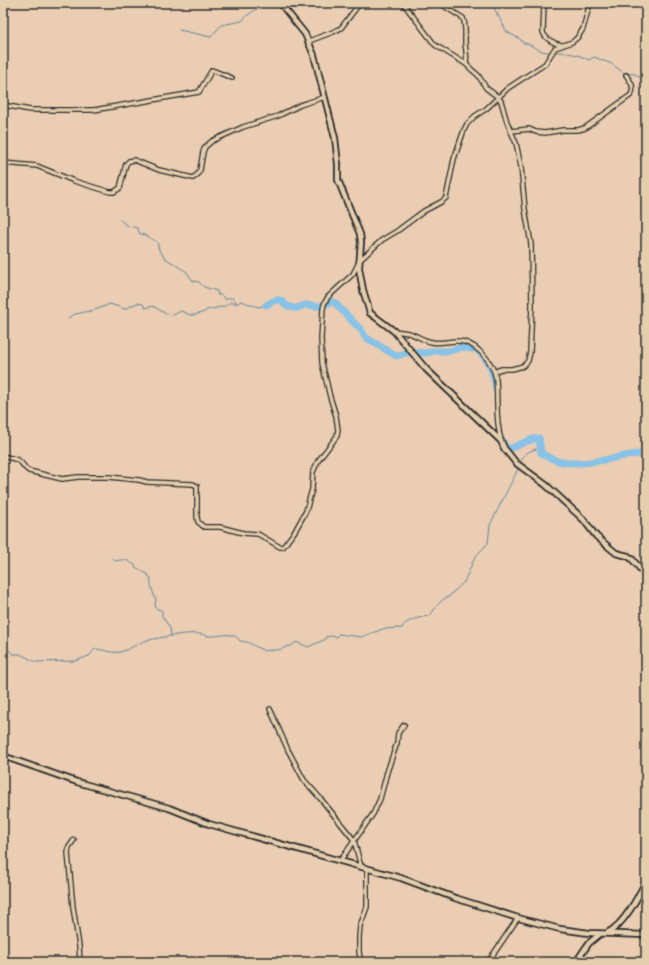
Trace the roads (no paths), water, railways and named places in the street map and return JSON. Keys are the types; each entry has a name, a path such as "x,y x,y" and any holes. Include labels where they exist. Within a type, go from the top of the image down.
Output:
{"street":[{"path":"280,3 305,34 314,55 335,138 338,180 360,234 361,242 359,268 367,307 375,317 394,330 426,369 501,441"},
{"path":"309,41 340,28 360,3"},
{"path":"403,3 435,45 466,64 478,75 486,88 498,97 516,143 521,167 525,209 531,244 532,306 530,352 528,361 523,366 512,369 501,369 495,373"},
{"path":"442,3 463,18 465,24 464,43 467,53 466,64"},
{"path":"544,3 544,36 563,46"},
{"path":"3,456 17,460 25,469 29,471 62,480 78,477 109,477 147,482 193,484 197,486 197,517 200,525 204,527 220,527 243,533 258,534 280,547 283,547 295,531 306,511 312,489 313,472 318,461 337,436 338,423 322,363 321,338 324,304 329,295 353,274 360,260 382,240 424,211 446,198 454,159 464,130 471,119 486,109 513,85 546,64 553,50 572,42 580,34 590,3"},
{"path":"3,105 30,110 94,110 199,92 212,70 232,78"},
{"path":"511,131 529,129 536,132 545,133 585,128 632,95 632,84 626,75"},
{"path":"3,163 36,166 74,181 110,192 114,192 120,188 126,164 129,161 134,160 159,170 192,178 197,175 200,170 205,147 212,141 243,127 278,116 325,97"},
{"path":"394,330 434,342 458,341 471,344 478,349 495,373 497,421 504,448 516,462 546,485 583,519 596,536 616,552 628,556 646,575"},
{"path":"270,709 288,750 304,780 354,840 361,867"},
{"path":"340,861 373,814 380,800 386,772 397,743 398,733 404,725"},
{"path":"3,756 77,782 169,808 209,824 361,867 367,870 401,878 455,898 518,918 560,929 600,934 646,935"},
{"path":"74,840 69,847 69,868 72,907 79,946 80,962"},
{"path":"361,962 359,937 360,926 367,907 367,870"},
{"path":"608,933 623,919 636,900 646,881"},
{"path":"488,962 518,918"},
{"path":"576,962 589,943 600,934"}],"waterway":[{"path":"179,30 211,37 221,25 242,21 264,3"},
{"path":"489,3 495,10 507,32 520,39 523,43 526,43 538,50 551,52"},
{"path":"641,3 646,19"},
{"path":"554,52 563,52 581,56 589,60 594,57 612,64 624,73 635,74 646,81"},
{"path":"120,220 128,226 137,228 140,234 145,235 157,242 159,250 165,258 187,272 193,281 199,282 204,287 217,291 218,296 220,294 226,300 228,298 232,298 235,300 236,304 241,301 258,307 266,305"},
{"path":"266,305 277,300 282,301 289,307 296,308 306,305 322,306 334,302 362,331 365,337 396,356 409,352 426,353 434,351 450,351 462,347 472,349 475,348 480,352 490,366 496,389"},
{"path":"68,318 75,314 95,310 110,304 125,309 137,303 143,304 145,308 153,306 166,314 173,315 181,311 190,315 195,315 207,310 225,306 231,302 235,303"},
{"path":"503,442 506,449 539,438 541,453 558,461 568,463 590,462 646,453"},
{"path":"520,464 523,457 527,453 540,448"},
{"path":"3,649 9,650 13,654 20,654 36,662 75,661 89,656 95,649 120,652 127,650 141,642 180,634 201,634 208,636 230,635 264,651 280,650 291,646 296,642 308,647 326,639 325,637 336,637 339,634 361,637 383,629 402,628 410,621 429,616 442,600 449,597 464,582 475,557 488,543 490,525 519,467"},
{"path":"112,558 116,561 128,561 144,573 148,574 151,578 151,586 156,600 156,608 162,611 162,616 170,628 171,636"}]}
